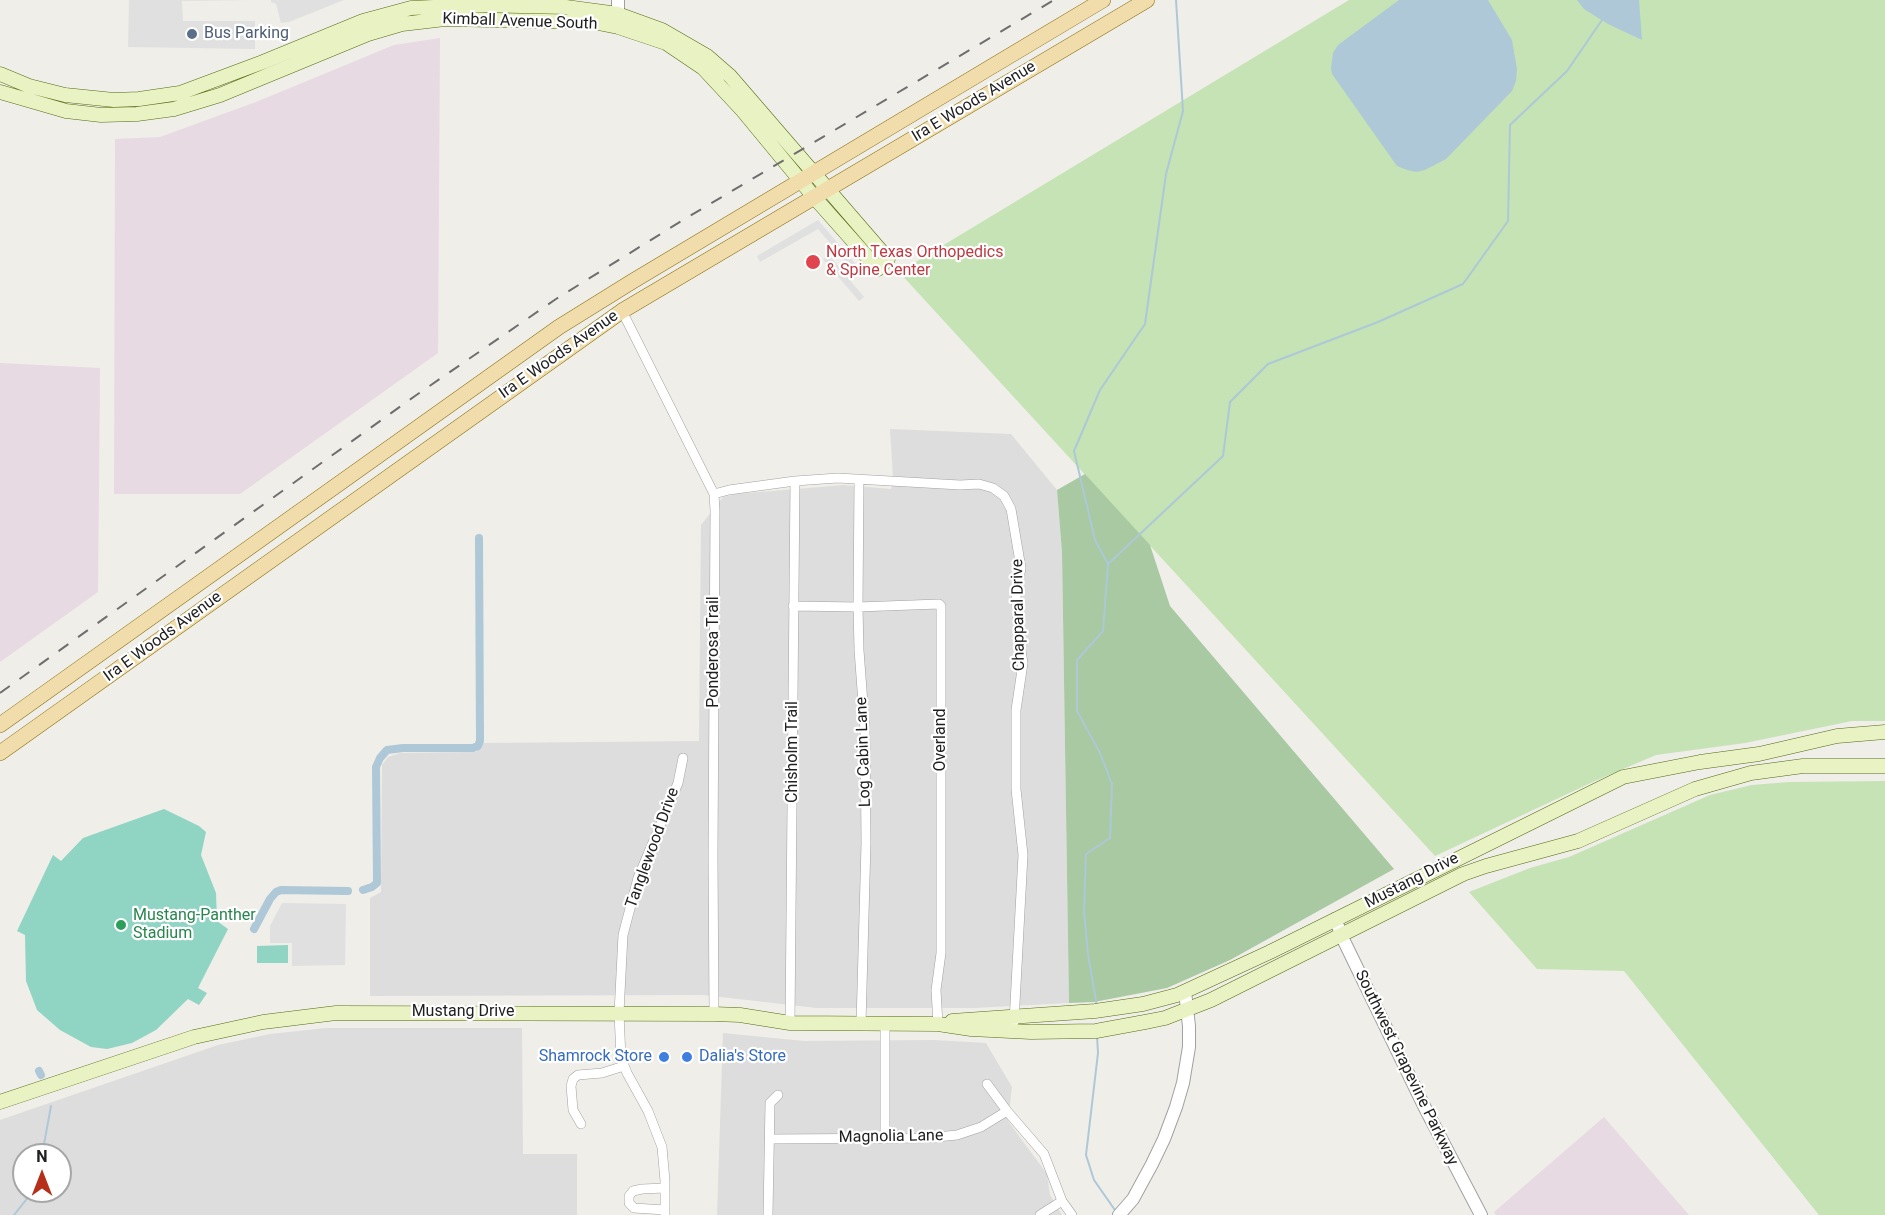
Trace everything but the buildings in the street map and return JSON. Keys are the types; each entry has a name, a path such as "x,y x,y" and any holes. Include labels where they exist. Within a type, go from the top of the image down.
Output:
{"main road":[{"name":"Ira E Woods Avenue","path":"0,725 559,327 1103,0"},
{"name":"Ira E Woods Avenue","path":"0,753 622,311 1147,0"},
{"name":"Kimball Avenue South","path":"0,92 66,111 101,115 126,115 174,109 225,93 273,65 363,21 411,4 566,7 618,14 662,30 707,64 730,76 754,101 808,177"},
{"name":"Kimball Avenue South","path":"0,74 29,86 65,96 125,100 180,93 243,69 273,65 368,34 415,22 445,19 592,22 618,14"},
{"path":"1066,22 1062,38 1067,47"},
{"path":"125,100 126,115"},
{"path":"808,177 828,189 883,264 814,197 808,177"},
{"path":"462,396 475,414"},
{"name":"Mustang Drive","path":"0,1102 194,1037 291,1017 356,1012 714,1014 740,1015 790,1023 938,1024 971,1029 1133,1005 1185,992 1623,777 1700,762 1759,754 1837,736 1885,732"},
{"name":"Mustang Drive","path":"1014,1024 1070,1032 1096,1031 1165,1018 1188,1010 1274,969 1463,874 1578,841 1695,789 1751,773 1803,766 1885,766"}],"street":[{"path":"411,4 415,22"},
{"name":"Ponderosa Trail","path":"622,311 714,494 716,511 714,1014"},
{"name":"Chapparal Drive","path":"714,494 729,489 838,478 859,481 979,484 993,488 1004,495 1011,509 1021,568 1016,595 1023,663 1016,710 1016,789 1023,855 1014,1024"},
{"name":"Chisholm Trail","path":"790,1023 795,481"},
{"name":"Log Cabin Lane","path":"859,481 858,607 865,730 866,843 861,1024"},
{"name":"Overland","path":"793,606 858,607 939,604 941,606 941,952 936,990 938,1024"},
{"name":"Tanglewood Drive","path":"665,1213 664,1161 658,1132 621,1058 619,1013 623,935 638,878 678,783 683,758"},
{"name":"Southwest Grapevine Parkway","path":"1335,919 1424,1106 1480,1215"},
{"path":"1119,1215 1133,1199 1152,1164 1176,1107 1189,1047 1185,992"},
{"path":"885,1024 885,1137"},
{"path":"581,1124 573,1110 573,1079 579,1075 602,1073 624,1066"},
{"path":"987,1084 1044,1154 1062,1201 1072,1215"},
{"path":"768,1215 770,1103 778,1095"},
{"name":"Magnolia Lane","path":"770,1138 927,1138 957,1135 981,1127 1007,1111"},
{"path":"665,1188 642,1188 633,1191 629,1196 629,1203 633,1208 665,1213"},
{"path":"1040,1215 1062,1201"}],"shaded area":[{"name":"Bus Parking","path":"129,0 255,0 182,1 183,21 255,21 255,49 128,47"},
{"path":"271,0 344,0 289,22 281,23 276,4"},
{"path":"440,38 438,353 240,494 114,494 115,139 160,137 256,102 394,45"},
{"path":"818,220 859,268 854,271 818,229 760,262 757,256"},
{"path":"828,254 864,297 859,301 823,259"},
{"path":"0,363 100,368 98,592 0,662"},
{"path":"890,429 1011,434 1057,490 1062,552 1069,1003 974,1008 817,1008 703,995 370,996 370,898 381,892 382,765 388,757 400,753 476,752 484,743 699,741 701,525 723,497 736,494 844,485 891,489 893,478"},
{"path":"282,903 346,904 345,965 292,966 292,943 270,943 270,926"},
{"path":"326,1028 522,1028 523,1154 577,1154 577,1215 0,1215 0,1120 218,1045 270,1034"},
{"path":"723,1033 804,1041 934,1040 986,1043 1012,1087 1008,1121 1047,1174 1050,1195 1062,1215 717,1215"},
{"path":"1604,1117 1689,1215 1496,1215 1494,1212"}],"green space":[{"path":"1349,0 1885,0 1885,721 1852,721 1745,743 1656,755 1435,856 899,272"},
{"path":"1085,474 1150,545 1170,606 1394,869 1230,960 1167,988 1094,1002 1069,1003 1062,552 1057,490"},
{"path":"1885,781 1885,1215 1819,1215 1624,971 1537,969 1469,892 1530,868 1569,857 1710,795 1752,785 1789,782"},
{"name":"Mustang-Panther Stadium","path":"164,809 199,826 206,832 201,855 216,893 217,921 228,929 198,988 207,993 199,1005 188,999 156,1030 132,1043 107,1049 91,1047 60,1030 37,1010 26,981 25,935 17,931 53,855 61,861 83,838"},
{"path":"288,945 288,963 257,963 257,946"}],"water":[{"path":"1399,0 1488,0 1512,40 1517,69 1512,91 1446,159 1417,172 1397,166 1332,74 1331,68 1333,53 1338,45"},
{"path":"1577,0 1639,0 1642,40 1608,24 1584,9"}],"waterway":[{"path":"1108,564 1095,540 1074,451 1100,390 1145,324 1166,174 1183,111 1176,0"},
{"path":"1097,1006 1088,955 1084,911 1086,854 1110,838 1112,784 1100,753 1077,711 1077,660 1103,631 1108,564 1223,456 1230,402 1268,364 1378,322 1463,284 1508,221 1510,125 1567,71 1602,20"},
{"path":"363,890 377,883 376,767 380,758 387,750 473,748 478,746 480,741 479,538"},
{"path":"254,929 276,892 281,890 348,891"},
{"path":"1097,1036 1098,1053 1086,1155 1094,1180 1117,1213"},
{"path":"39,1071 41,1075"},
{"path":"44,1143 51,1106"},
{"path":"14,1215 24,1203"}],"railway":[{"path":"0,693 415,396 556,299 683,220 1054,0"}],"place":[{"name":"Bus Parking","path":"192,34"},
{"name":"North Texas Orthopedics & Spine Center","path":"813,262"},
{"name":"Mustang-Panther Stadium","path":"121,925"},
{"name":"Shamrock Store","path":"664,1057"},
{"name":"Dalia's Store","path":"687,1057"}]}
